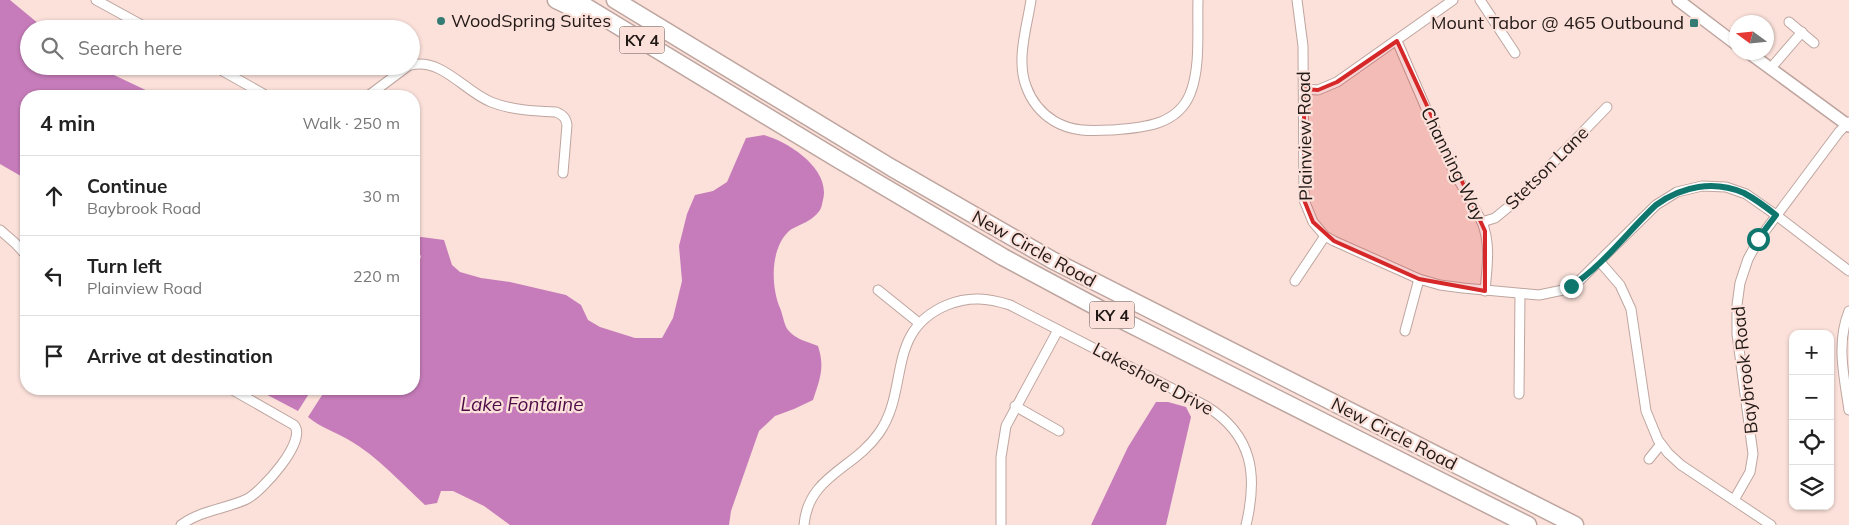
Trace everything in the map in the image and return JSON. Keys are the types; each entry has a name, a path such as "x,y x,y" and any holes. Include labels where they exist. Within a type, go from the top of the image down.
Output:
{"highway":[{"path":"556,0 709,81"},
{"name":"New Circle Road","path":"576,0 1003,257 1102,310 1528,525"},
{"name":"New Circle Road","path":"615,0 892,168 1052,260 1576,525"},
{"path":"638,0 731,70"}],"street":[{"path":"96,0 133,20"},
{"path":"1031,0 1022,54 1026,86 1033,100 1044,114 1066,126 1087,131 1151,126 1168,119 1183,105 1190,95 1195,77 1198,0"},
{"name":"Plainview Road","path":"1297,0 1303,46 1303,194 1309,215 1325,236 1341,245 1419,279 1440,285 1520,294 1547,294 1563,290 1579,281 1656,205 1671,195 1690,188 1716,186 1746,194 1849,270"},
{"path":"1304,89 1318,90 1337,82 1454,0"},
{"path":"1480,0 1515,53"},
{"path":"1683,2 1729,38"},
{"path":"1789,22 1814,43"},
{"path":"1770,69 1802,32"},
{"name":"Channing Way","path":"1397,41 1451,166 1482,222 1488,243 1485,291"},
{"path":"1758,60 1848,124"},
{"path":"420,65 429,64 441,69 465,88 491,102 518,109 556,112 560,114 565,118 567,125 563,173"},
{"path":"230,75 256,90"},
{"path":"376,90 397,75"},
{"name":"Stetson Lane","path":"1482,222 1494,218 1517,200 1607,106"},
{"name":"Baybrook Road","path":"1734,500 1750,472 1753,454 1736,318 1738,294 1748,259 1758,239 1848,124"},
{"path":"0,230 20,248"},
{"path":"1295,280 1325,236"},
{"path":"1600,262 1620,285 1628,300 1634,322 1646,411 1661,444 1681,465 1771,525"},
{"path":"1405,331 1419,279"},
{"path":"878,290 919,323"},
{"path":"1519,394 1520,294"},
{"name":"Lakeshore Drive","path":"804,525 808,505 816,490 865,450 887,421 894,399 904,350 919,323 927,316 954,303 969,299 986,298 1010,306 1058,330 1206,406 1228,422 1246,449 1251,467 1252,496 1249,525"},
{"path":"1849,311 1842,334 1841,346 1849,410"},
{"path":"1000,525 1003,436 1015,406 1058,330"},
{"path":"182,525 199,515 248,498 282,464 295,444 297,434 294,425 241,395"},
{"path":"1015,406 1059,431"},
{"path":"1649,459 1661,444"}],"highlighted area":[{"path":"1397,41 1485,231 1485,291 1419,279 1334,241 1313,222 1304,200 1304,89 1318,90 1337,82"}],"water":[{"path":"0,0 10,0 34,20 20,20 20,75 114,75 146,90 20,90 20,176 0,164"},
{"name":"Lake Fontaine","path":"764,135 785,144 806,158 821,178 824,189 822,206 816,215 792,229 782,240 775,258 774,279 777,299 787,328 798,338 818,346 821,367 820,379 813,400 775,416 759,431 731,511 729,525 510,525 484,506 453,491 441,491 437,503 425,505 359,446 308,417 322,395 420,395 420,237 444,240 452,265 460,272 566,295 581,305 588,320 600,327 635,338 662,338 673,318 682,281 679,246 687,214 695,195 713,191 727,182 746,138"},
{"path":"267,395 308,395 298,411"},
{"path":"1156,402 1168,402 1186,407 1191,417 1166,525 1091,525 1128,447"}],"place":[{"name":"WoodSpring Suites","path":"441,21"},
{"name":"Mount Tabor @ 465 Outbound","path":"1694,23"}],"route":[{"path":"1571,286 1600,262 1656,205 1665,198 1690,188 1702,186 1726,187 1746,194 1756,200 1776,215 1758,239"}]}
